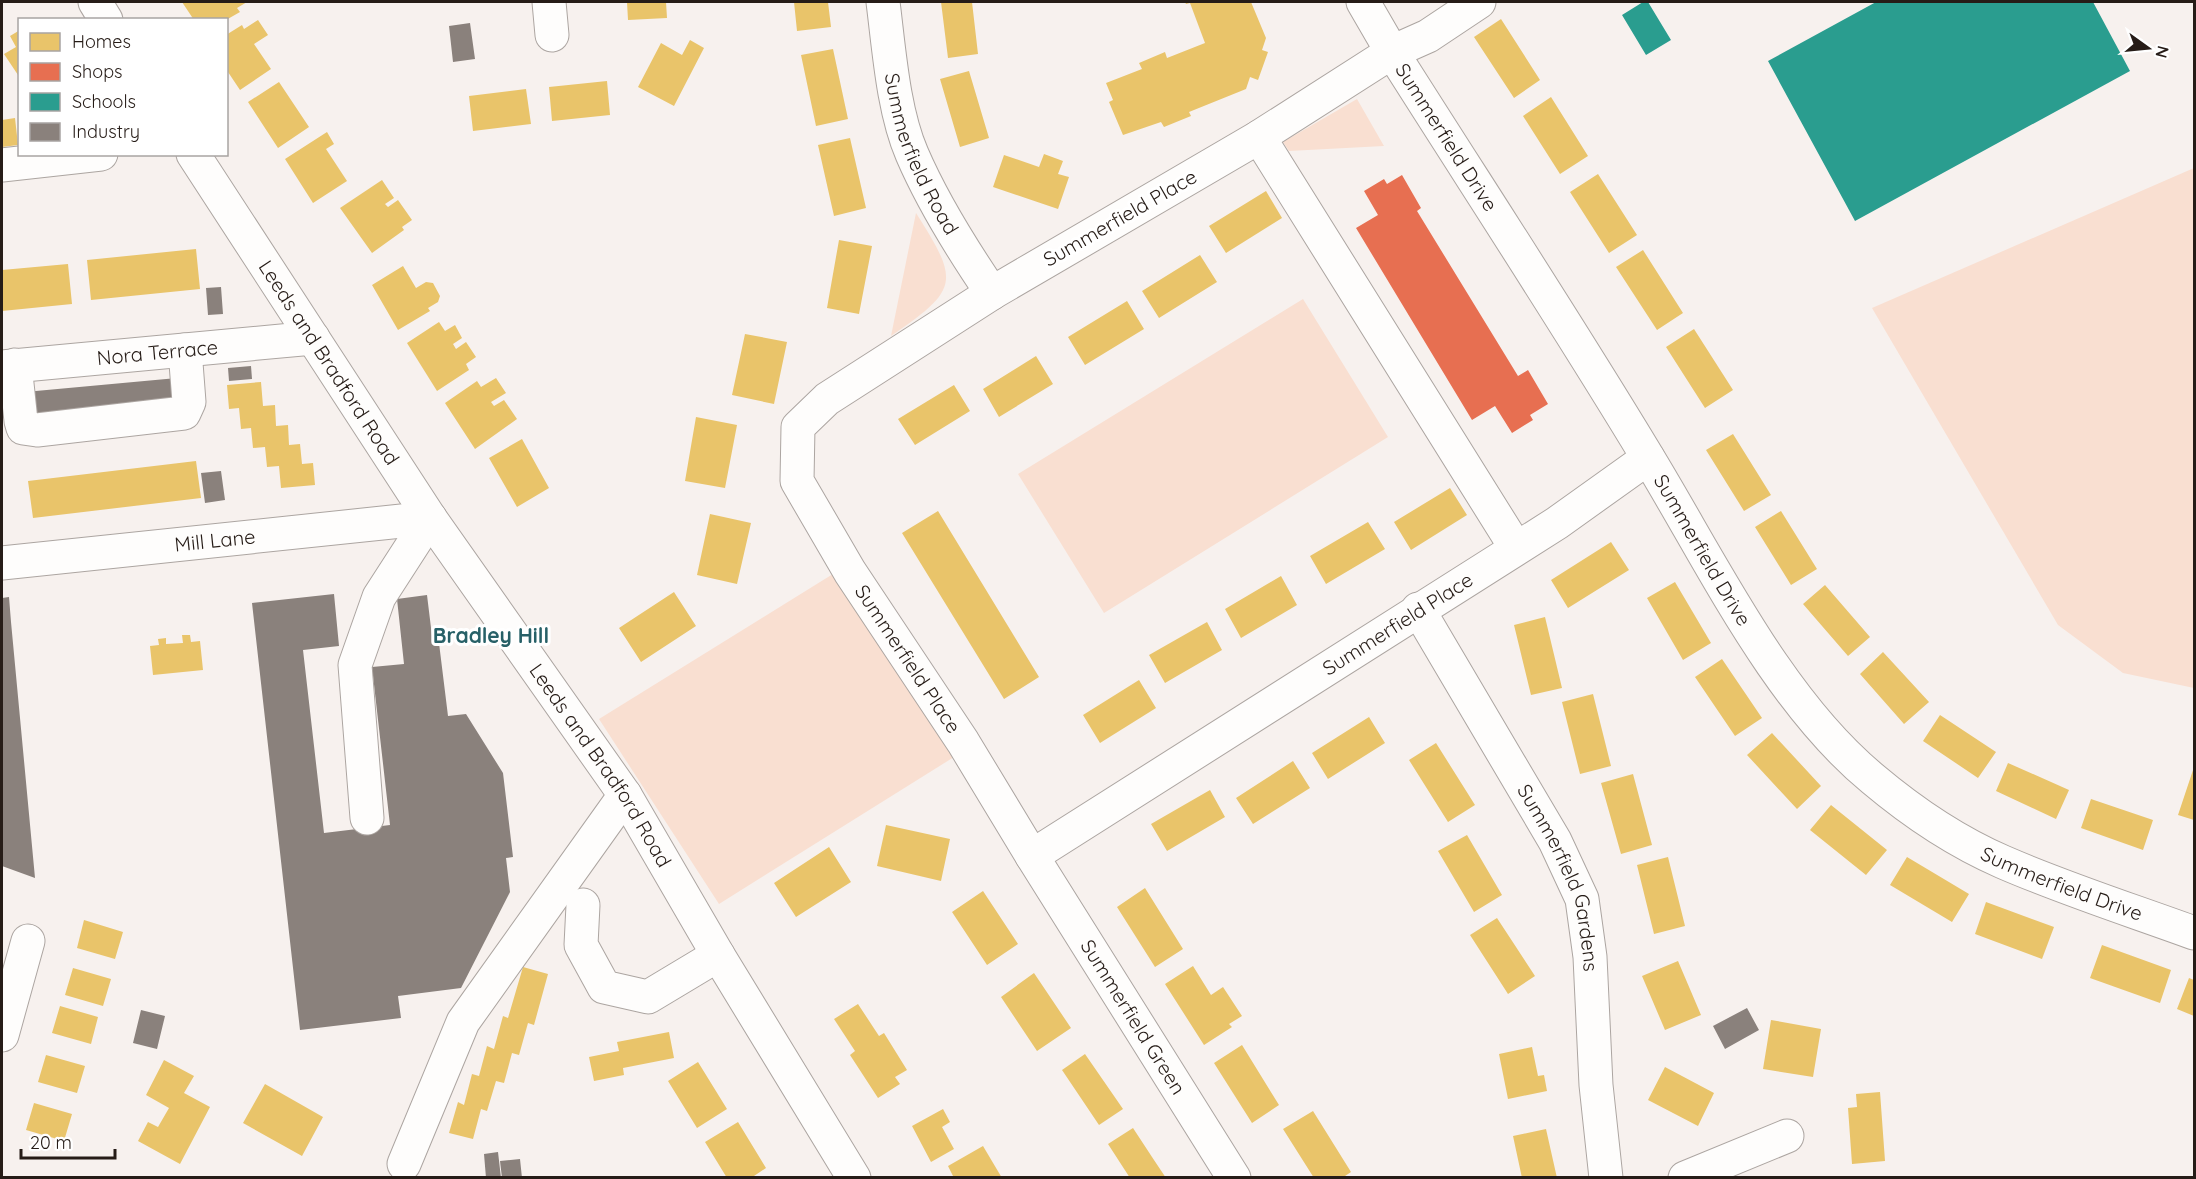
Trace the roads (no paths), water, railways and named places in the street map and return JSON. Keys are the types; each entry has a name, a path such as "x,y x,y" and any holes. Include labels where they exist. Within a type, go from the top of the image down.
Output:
{"street":[{"path":"95,2 105,18"},
{"path":"549,2 552,35"},
{"name":"Summerfield Road","path":"883,2 893,77 911,153 958,242 992,294"},
{"name":"Summerfield Drive","path":"1363,2 1392,52 1648,458 1754,634 1786,682 1835,743 1872,779 1941,828 2001,861 2194,933"},
{"name":"Summerfield Place","path":"1479,2 1428,36 1392,52 1258,137 992,294 827,399 798,426 797,481 850,572 963,742 1032,856 1418,609 1557,523 1648,458"},
{"path":"1258,137 1516,548"},
{"path":"2,165 83,156"},
{"name":"Leeds and Bradford Road","path":"194,156 430,518 625,795 718,955 854,1178"},
{"name":"Nora Terrace","path":"8,366 313,338"},
{"path":"8,366 23,428 37,430 184,413 189,402 185,350"},
{"path":"367,818 355,664 379,597 430,518"},
{"name":"Mill Lane","path":"2,563 430,518"},
{"name":"Summerfield Gardens","path":"1418,609 1555,841 1582,899 1590,957 1596,1085 1606,1178"},
{"path":"404,1164 463,1022 625,795"},
{"name":"Summerfield Green","path":"1032,856 1234,1178"},
{"path":"583,905 581,945 604,987 648,997 718,955"},
{"path":"2,1035 7,992 28,941"},
{"path":"1685,1178 1787,1136"}],"district":[{"name":"Bradley Hill","path":"491,636"}]}
